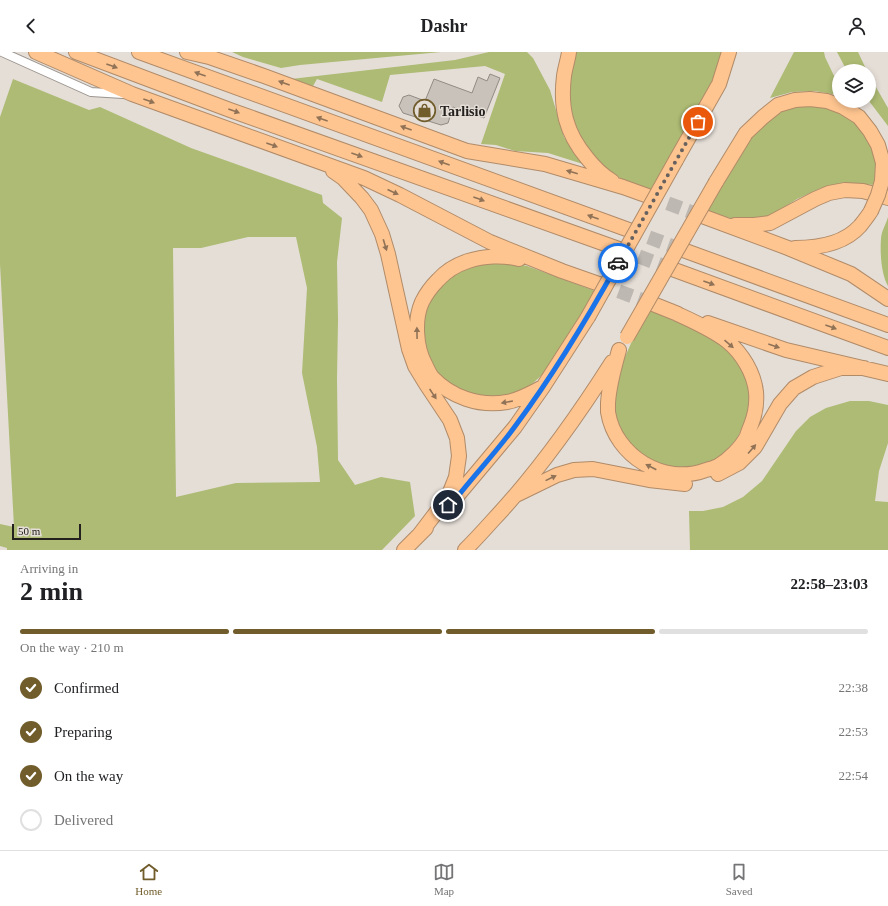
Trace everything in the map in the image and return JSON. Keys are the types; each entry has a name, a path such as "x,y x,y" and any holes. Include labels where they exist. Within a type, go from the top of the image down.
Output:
{"highway":[{"path":"36,52 132,94 364,178 490,242 599,284"},
{"path":"76,52 230,110 619,249"},
{"path":"139,52 629,230"},
{"path":"187,52 205,55 467,151 545,164 648,196"},
{"path":"570,52 564,75 562,102 567,126 579,148 594,166 605,177 623,187"},
{"path":"404,550 458,496 515,426 543,387 588,317 719,84 729,52"},
{"path":"465,550 516,495 566,430 591,394 627,337 716,182 746,133 778,105 795,100 810,99 827,101 843,107 859,117 870,131 878,145 883,163 882,181 871,211 859,227 845,238 828,245 810,248 788,248"},
{"path":"319,162 343,178 371,210 382,234 388,254 409,349 415,366 450,420 457,438 459,456 456,477 448,497 419,535"},
{"path":"726,225 754,225 770,223 814,199 829,193 845,190 862,191 888,198"},
{"path":"702,216 788,248 851,274 888,299"},
{"path":"683,250 888,325"},
{"path":"543,387 524,397 507,402 487,404 468,400 447,391 431,376 422,358 417,340 417,322 422,303 431,287 444,273 459,264 478,257 516,258 562,271"},
{"path":"672,270 888,348"},
{"path":"653,304 786,350 888,374"},
{"path":"619,350 609,390 608,411 613,430 623,447 639,461 664,472 679,475 699,473 718,466 734,454 746,437 755,415 756,392 752,373 739,353 727,341 704,327 671,311"},
{"path":"516,495 557,475 574,470 593,469 649,480 685,484 708,479 739,463 755,447 780,404 794,388 813,377 841,368 864,368"}],"street":[{"path":"2,52 91,92 132,94"}],"green space":[{"path":"232,52 441,52 281,68 243,57"},
{"path":"489,52 527,52 533,58 550,90 564,137 576,155 586,165 548,153 515,151 496,145 481,144 505,74 485,66 390,75 382,102 317,79 313,86 291,79 455,60"},
{"path":"575,52 722,52 717,71 699,107 651,191 610,173 593,158 572,123 568,78"},
{"path":"794,52 824,52 832,72 832,94 815,91 792,92 770,98"},
{"path":"837,52 858,52 864,64 843,64"},
{"path":"13,79 89,110 100,107 191,148 322,195 323,203 342,218 337,262 338,460 355,485 381,477 410,482 415,516 382,550 7,550 7,548 0,546 0,524 14,527 0,264 0,117","holes":["248,237 296,237 307,288 302,373 317,447 320,482 236,483 176,497 173,248 201,248"]},
{"path":"876,87 888,108 888,126 874,108 876,108"},
{"path":"811,103 829,107 846,115 860,127 870,141 876,159 875,185 848,183 821,188 797,199 772,215 755,219 733,219 706,211 748,136 786,107"},
{"path":"888,217 888,286 882,269 881,239"},
{"path":"507,261 527,266 595,291 580,319 545,372 529,387 520,393 490,399 474,397 446,382 434,369 422,340 425,310 440,283 470,263"},
{"path":"649,310 712,337 734,356 743,369 748,383 750,401 746,422 736,440 720,457 702,466 686,469 663,466 646,459 630,447 621,434 614,414 612,397 621,366 632,341"},
{"path":"850,401 869,401 888,405 888,443 879,471 875,501 888,502 888,550 690,550 689,511 703,511 723,507 743,497 762,481 796,431 810,417 826,408"}],"building":[{"path":"490,74 500,78 484,118 453,107 448,123 441,125 403,113 399,106 403,97 409,95 425,101 434,79 472,93 478,77 487,81"}],"tunnel":[{"path":"648,196 702,216"},
{"path":"629,230 683,250"},
{"path":"619,249 672,269"},
{"path":"599,284 653,304"}],"way so far":[{"path":"618,263 698,122"}],"place":[{"name":"Tarlisio","path":"425,111"}],"route":[{"path":"448,505 458,496 515,426 534,400 588,317 618,263"}]}
